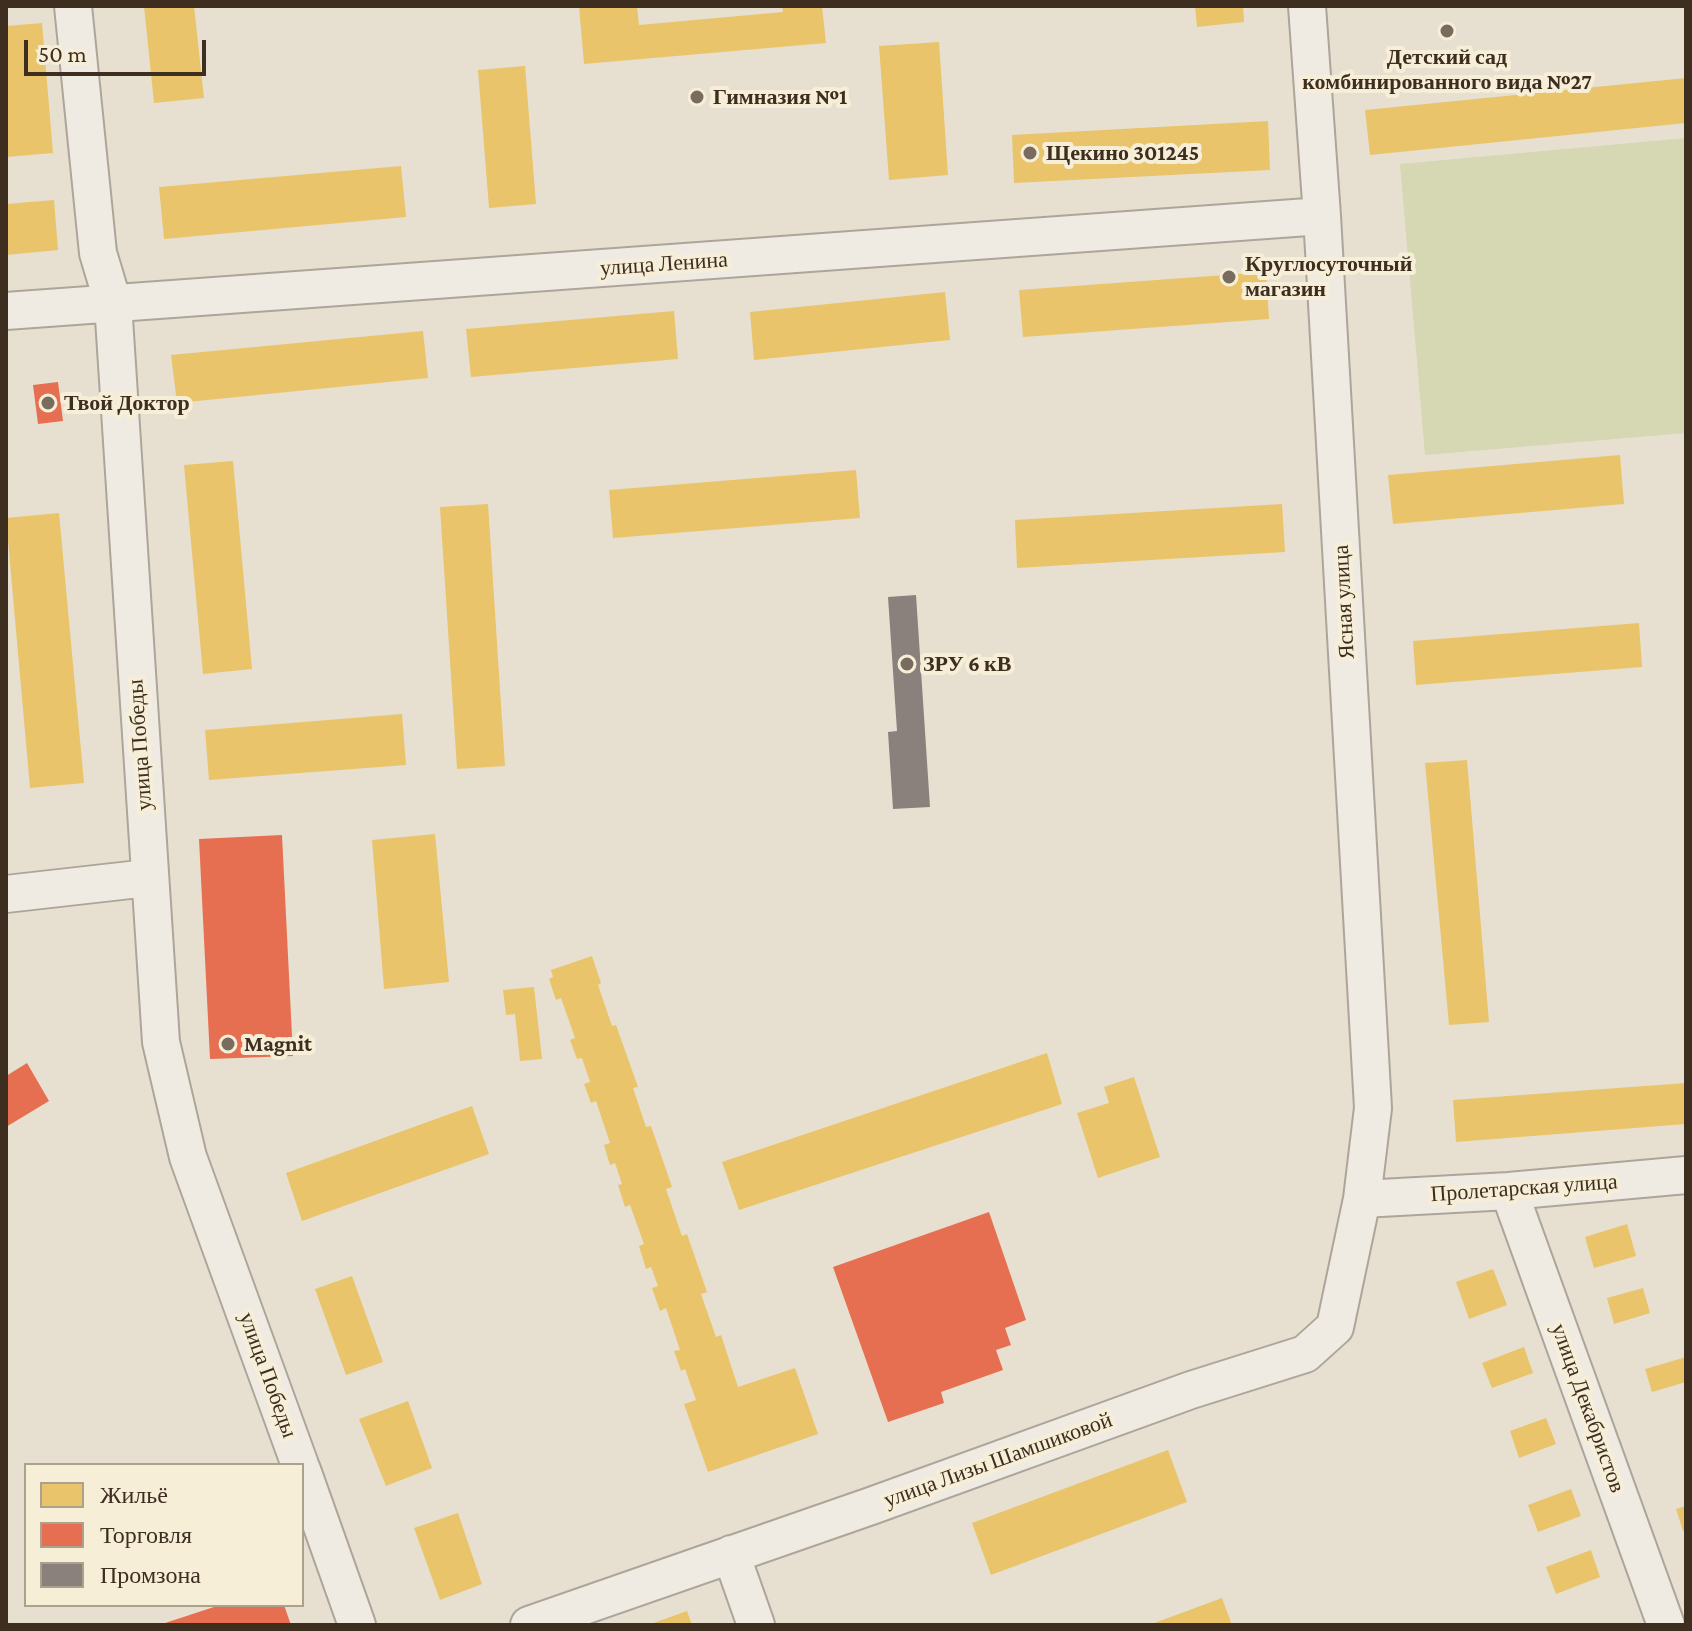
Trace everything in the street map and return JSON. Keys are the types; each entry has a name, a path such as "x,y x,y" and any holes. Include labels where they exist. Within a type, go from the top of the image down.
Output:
{"street":[{"name":"улица Победы","path":"73,6 98,253 113,303 161,1042 188,1157 299,1463"},
{"name":"Ясная улица","path":"1307,6 1322,216 1373,1108 1362,1199"},
{"name":"улица Ленина","path":"6,311 1322,216"},
{"path":"6,894 148,878"},
{"name":"Пролетарская улица","path":"1362,1199 1509,1191 1686,1175"},
{"name":"улица Декабристов","path":"1509,1191 1666,1625"},
{"name":"улица Лизы Шамшиковой","path":"529,1625 1191,1390 1305,1354 1335,1327 1362,1199"},
{"name":"улица Победы","path":"304,1476 357,1625"},
{"path":"731,1554 756,1625"}],"green space":[{"path":"1686,138 1686,433 1425,455 1400,164"}],"building: Жильё":[{"path":"144,6 194,6 204,98 154,103"},
{"path":"579,6 637,6 639,25 783,12 782,6 822,6 826,43 584,64"},
{"path":"1195,6 1243,6 1244,22 1197,27"},
{"path":"42,23 53,153 6,157 6,26"},
{"path":"939,42 948,175 889,180 879,46"},
{"path":"525,66 536,204 489,208 478,70"},
{"path":"1686,78 1686,123 1370,155 1365,110"},
{"path":"1268,121 1270,170 1014,183 1012,135"},
{"path":"401,166 406,217 164,239 159,187"},
{"path":"54,200 58,250 6,255 6,204"},
{"path":"1266,272 1269,319 1023,337 1019,290"},
{"path":"945,292 950,340 754,360 750,312"},
{"path":"674,311 678,359 471,377 466,329"},
{"path":"423,331 428,378 177,403 171,355"},
{"path":"1620,455 1624,504 1393,524 1388,475"},
{"path":"233,461 252,669 203,674 184,465"},
{"path":"856,470 860,518 613,538 609,490"},
{"path":"488,504 505,766 457,769 440,507"},
{"path":"1282,504 1285,552 1017,568 1015,520"},
{"path":"59,513 84,783 30,788 6,518"},
{"path":"1639,623 1642,667 1416,685 1413,641"},
{"path":"402,714 406,765 209,780 205,730"},
{"path":"1467,760 1489,1022 1449,1025 1425,763"},
{"path":"435,834 449,982 384,989 372,840"},
{"path":"592,956 612,1026 616,1025 638,1087 633,1088 646,1127 651,1126 672,1187 666,1189 682,1236 687,1234 707,1292 701,1294 716,1337 721,1335 738,1387 795,1368 818,1434 708,1472 684,1404 696,1400 685,1369 681,1371 674,1351 680,1350 666,1308 660,1311 652,1288 658,1286 651,1267 646,1269 639,1246 644,1244 630,1205 625,1207 615,1163 610,1165 604,1145 610,1143 596,1101 591,1103 584,1084 590,1082 582,1058 577,1059 570,1040 575,1038 561,998 556,1000 549,979 553,977 551,970"},
{"path":"534,987 542,1059 520,1061 515,1014 506,1015 503,990"},
{"path":"1047,1053 1062,1104 739,1210 722,1162"},
{"path":"1134,1077 1160,1157 1098,1178 1077,1113 1109,1103 1104,1087"},
{"path":"1686,1083 1686,1124 1456,1142 1453,1100"},
{"path":"472,1106 489,1154 302,1221 286,1173"},
{"path":"1627,1224 1636,1256 1594,1268 1585,1237"},
{"path":"1493,1269 1507,1305 1469,1319 1456,1282"},
{"path":"352,1276 383,1362 346,1375 315,1289"},
{"path":"1643,1288 1650,1313 1614,1324 1607,1298"},
{"path":"1524,1347 1533,1373 1492,1388 1482,1363"},
{"path":"1686,1357 1686,1382 1652,1392 1645,1369"},
{"path":"408,1401 432,1468 386,1486 359,1419"},
{"path":"1546,1418 1556,1444 1519,1458 1510,1431"},
{"path":"1168,1450 1187,1502 991,1575 972,1523"},
{"path":"1571,1489 1581,1516 1538,1532 1528,1505"},
{"path":"1686,1506 1686,1530 1683,1531 1676,1509"},
{"path":"458,1513 482,1584 440,1600 414,1528"},
{"path":"1591,1550 1600,1577 1556,1594 1546,1567"},
{"path":"1222,1598 1232,1625 1149,1625"},
{"path":"687,1611 692,1625 648,1625"}],"building: Торговля":[{"name":"Твой Доктор","path":"58,382 63,421 38,424 33,385"},
{"path":"282,835 293,1056 210,1059 199,839"},
{"path":"27,1063 49,1101 6,1127 6,1076"},
{"path":"989,1212 1026,1320 1005,1328 1011,1345 996,1350 1003,1370 941,1392 944,1403 888,1422 833,1267"},
{"path":"214,1607 285,1607 291,1625 159,1625"}],"building: Промзона":[{"name":"ЗРУ 6 кВ","path":"916,595 930,807 893,809 888,732 897,731 888,597"}],"place":[{"name":"Детский сад комбинированного вида №27","path":"1447,31"},
{"name":"Гимназия №1","path":"697,97"},
{"name":"Щекино 301245","path":"1030,153"},
{"name":"Круглосуточный магазин","path":"1229,277"},
{"name":"Твой Доктор","path":"48,403"},
{"name":"ЗРУ 6 кВ","path":"907,664"},
{"name":"Magnit","path":"228,1044"}]}
